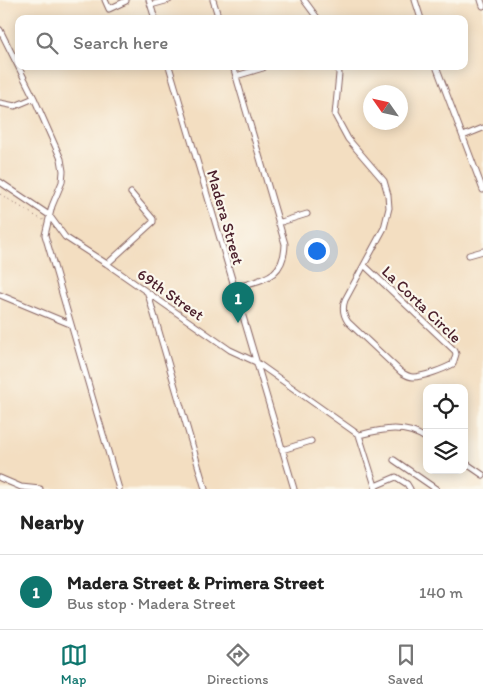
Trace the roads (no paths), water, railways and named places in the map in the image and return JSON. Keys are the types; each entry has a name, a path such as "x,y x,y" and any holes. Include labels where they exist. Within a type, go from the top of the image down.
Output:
{"street":[{"path":"105,0 109,9 126,0"},
{"path":"154,15 150,2 168,0"},
{"path":"213,0 218,15"},
{"path":"304,0 315,15"},
{"path":"415,0 421,15"},
{"path":"481,0 483,6"},
{"path":"0,30 15,60"},
{"path":"20,70 60,153 63,165 62,182 49,215 45,235 119,489"},
{"name":"Madera Street","path":"170,70 294,489"},
{"path":"234,70 285,244 284,256 277,270 270,276 234,288"},
{"path":"236,76 256,70"},
{"path":"338,70 335,115 348,139 384,181 388,195 389,208 384,228 364,265"},
{"path":"438,70 483,190"},
{"path":"0,103 15,106 34,98"},
{"path":"463,136 483,128"},
{"name":"69th Street","path":"0,182 49,215 65,237 230,350 256,362 359,435"},
{"path":"106,264 153,222 153,219 131,193"},
{"path":"278,223 307,214"},
{"path":"469,255 483,251"},
{"name":"La Corta Circle","path":"364,265 455,351 453,364 423,375 407,376 348,322 343,313 344,304 364,265"},
{"path":"148,294 206,489"},
{"path":"0,295 70,324"},
{"path":"410,489 407,484 396,476 375,488 359,435 384,429 400,429 418,433 423,436"},
{"path":"282,450 311,441"},
{"path":"394,460 436,489"},
{"path":"468,465 481,473 483,466"},
{"path":"0,478 21,488 40,489"}],"place":[{"name":"Madera Street & Primera Street","path":"238,323"}]}
